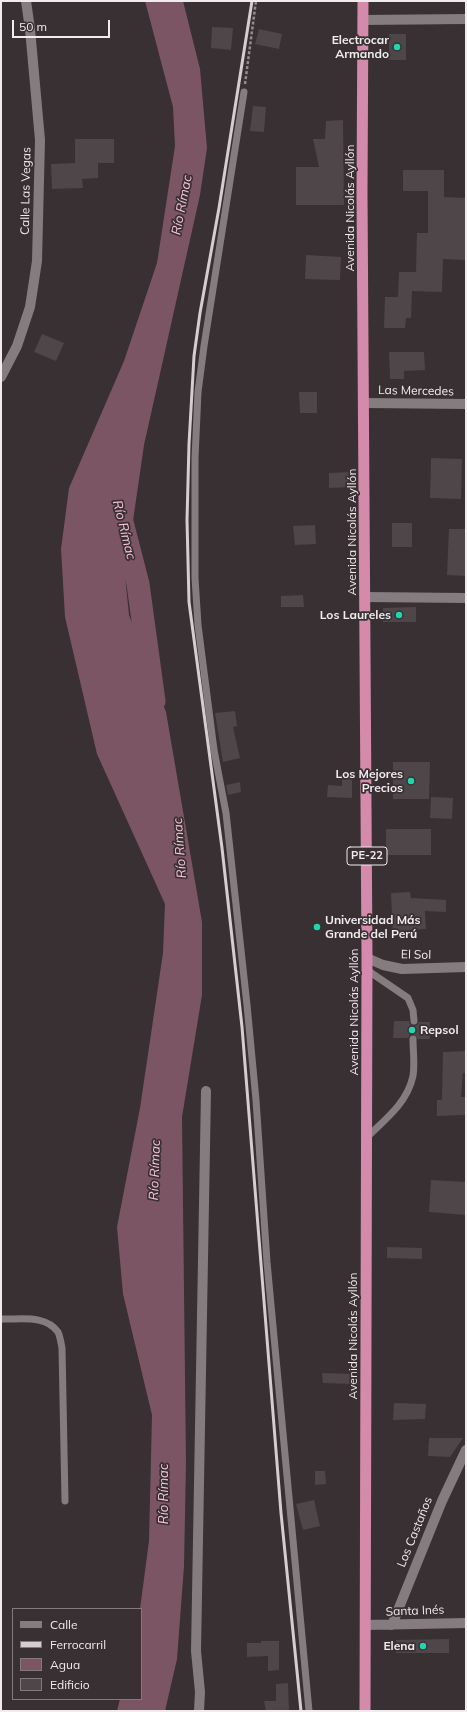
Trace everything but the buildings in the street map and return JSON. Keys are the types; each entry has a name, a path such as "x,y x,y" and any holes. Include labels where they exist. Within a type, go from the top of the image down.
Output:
{"highway":[{"name":"Avenida Nicolás Ayllón","path":"363,1 362,193 365,403 367,958 365,1711"}],"street":[{"name":"Calle Las Vegas","path":"1,377 17,346 30,308 37,261 40,140 26,1"},
{"path":"363,20 466,19"},
{"name":"Las Mercedes","path":"365,403 466,404"},
{"path":"365,597 466,598"},
{"name":"El Sol","path":"367,958 384,965 402,969 466,967"},
{"path":"199,1711 200,1692 196,1651 206,1091"},
{"name":"Los Castaños","path":"392,1625 444,1496 466,1450"},
{"name":"Santa Inés","path":"365,1625 466,1623"}],"lane":[{"path":"244,92 198,392 195,458 195,578 198,625 214,750 226,813 248,1013 256,1100 269,1293 309,1711"},
{"path":"367,970 408,998 413,1010 414,1022"},
{"path":"367,1137 400,1105 409,1091 413,1074 413,1038"},
{"path":"1,1319 30,1319 45,1322 58,1333 62,1348 66,1501"}],"path":[{"path":"244,92 256,1"}],"water":[{"path":"145,1 183,1 200,69 207,148 200,195 144,445 125,576 129,615 166,712 202,922 202,995 182,1117 186,1463 184,1566 177,1659 165,1711 117,1711 120,1700 142,1700 142,1608 140,1608 149,1541 152,1415 123,1294 117,1227 140,1108 163,953 165,904 97,754 65,617 61,549 69,488 124,361 157,263 175,146 173,107"}],"waterway":[{"name":"Río Rímac","path":"121,518 138,584 154,701"}],"railway":[{"path":"252,1 194,356 189,444 187,520 189,602 222,848 242,1027 281,1513 301,1711"}],"place":[{"name":"Electrocar Armando","path":"397,47"},
{"name":"Los Laureles","path":"399,615"},
{"name":"Los Mejores Precios","path":"411,781"},
{"name":"Universidad Más Grande del Perú","path":"317,927"},
{"name":"Repsol","path":"412,1030"},
{"name":"Elena","path":"423,1646"}]}
